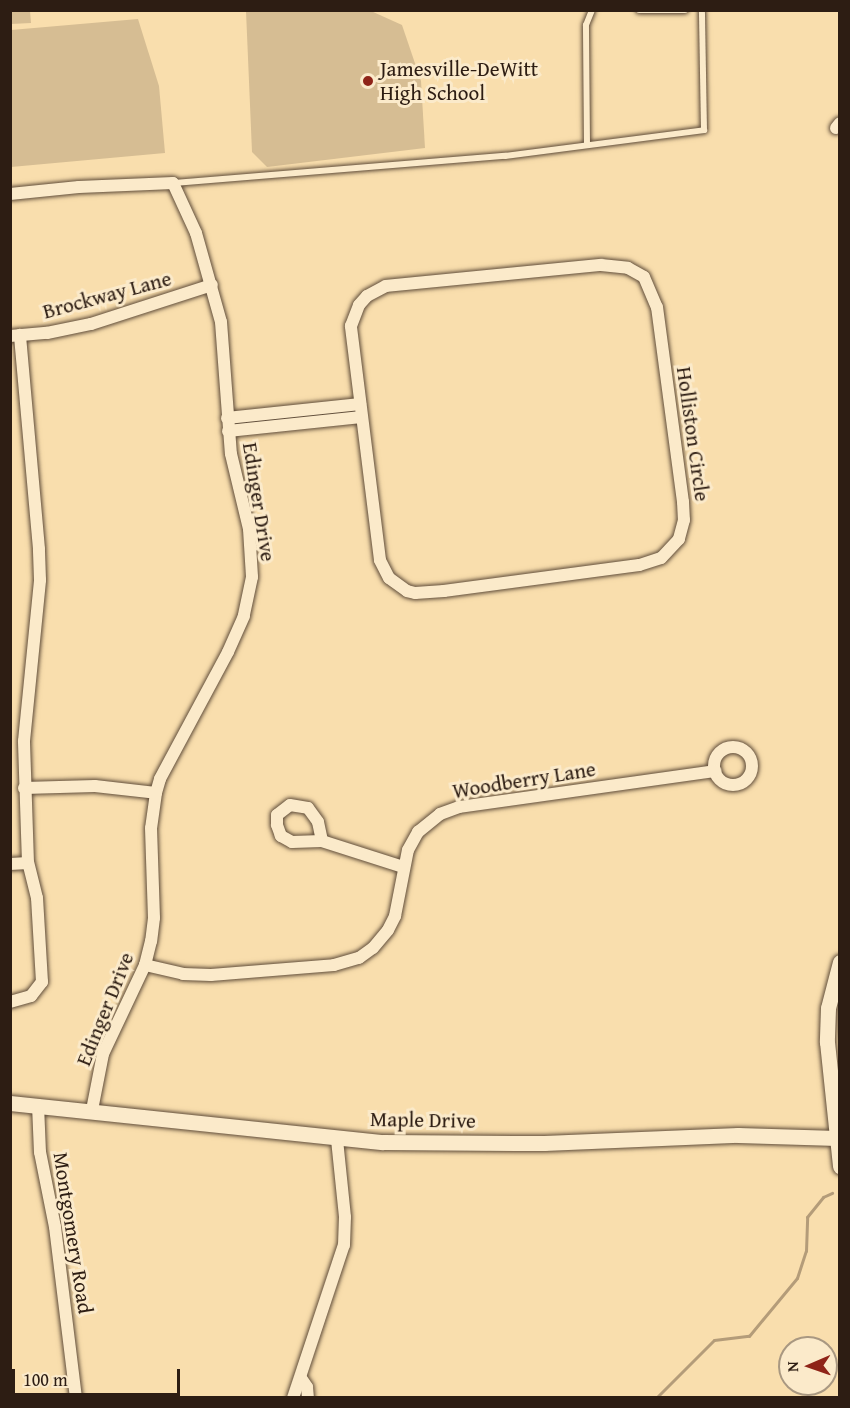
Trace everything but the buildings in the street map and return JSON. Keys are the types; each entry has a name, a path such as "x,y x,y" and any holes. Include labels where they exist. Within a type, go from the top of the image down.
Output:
{"street":[{"path":"10,194 79,187 173,183"},
{"name":"Edinger Drive","path":"92,1110 103,1054 145,965 154,918 151,828 160,779 228,652 244,616 252,577 249,529 228,431 226,364 221,322 196,233 173,183"},
{"name":"Holliston Circle","path":"601,265 637,272 649,284 657,307 683,502 684,520 679,539 661,558 639,565 444,591 415,593 407,591 389,578 380,560 362,417 351,327 358,305 377,290 406,283 601,265"},
{"name":"Brockway Lane","path":"15,336 91,324 212,285"},
{"path":"10,1002 31,996 42,982 37,898 28,863 24,788 24,741 39,557 30,434 15,336"},
{"path":"227,418 360,404"},
{"path":"228,431 362,417"},
{"name":"Woodberry Lane","path":"145,965 183,974 210,975 334,965 358,958 373,948 395,916 403,867 418,832 440,814 459,807 715,771"},
{"path":"24,788 95,786 156,793"},
{"path":"322,841 403,867"},
{"path":"10,864 28,863"},
{"path":"840,962 828,1008 827,1042 840,1166"},
{"name":"Maple Drive","path":"10,1103 92,1110 337,1139 544,1143 738,1135 837,1138"},
{"name":"Montgomery Road","path":"38,1105 40,1152 55,1227 76,1398"},
{"path":"293,1398 344,1245 345,1217 337,1139"},
{"path":"301,1378 307,1387 308,1398"}],"lane":[{"path":"587,146 586,25 592,10"},
{"path":"639,10 685,10"},
{"path":"173,183 505,156 704,130 702,10"}],"shaded area":[{"path":"11,10 30,11 31,23 11,24"},
{"path":"246,11 371,11 402,25 421,81 425,148 267,167 252,152"},
{"path":"138,19 159,86 165,153 11,167 11,30"},
{"path":"839,988 839,1055 835,1010"}],"waterway":[{"path":"656,1398 714,1340 749,1336 797,1278 806,1251 807,1217 823,1197 832,1193"}],"place":[{"name":"Jamesville-DeWitt High School","path":"368,81"}]}
